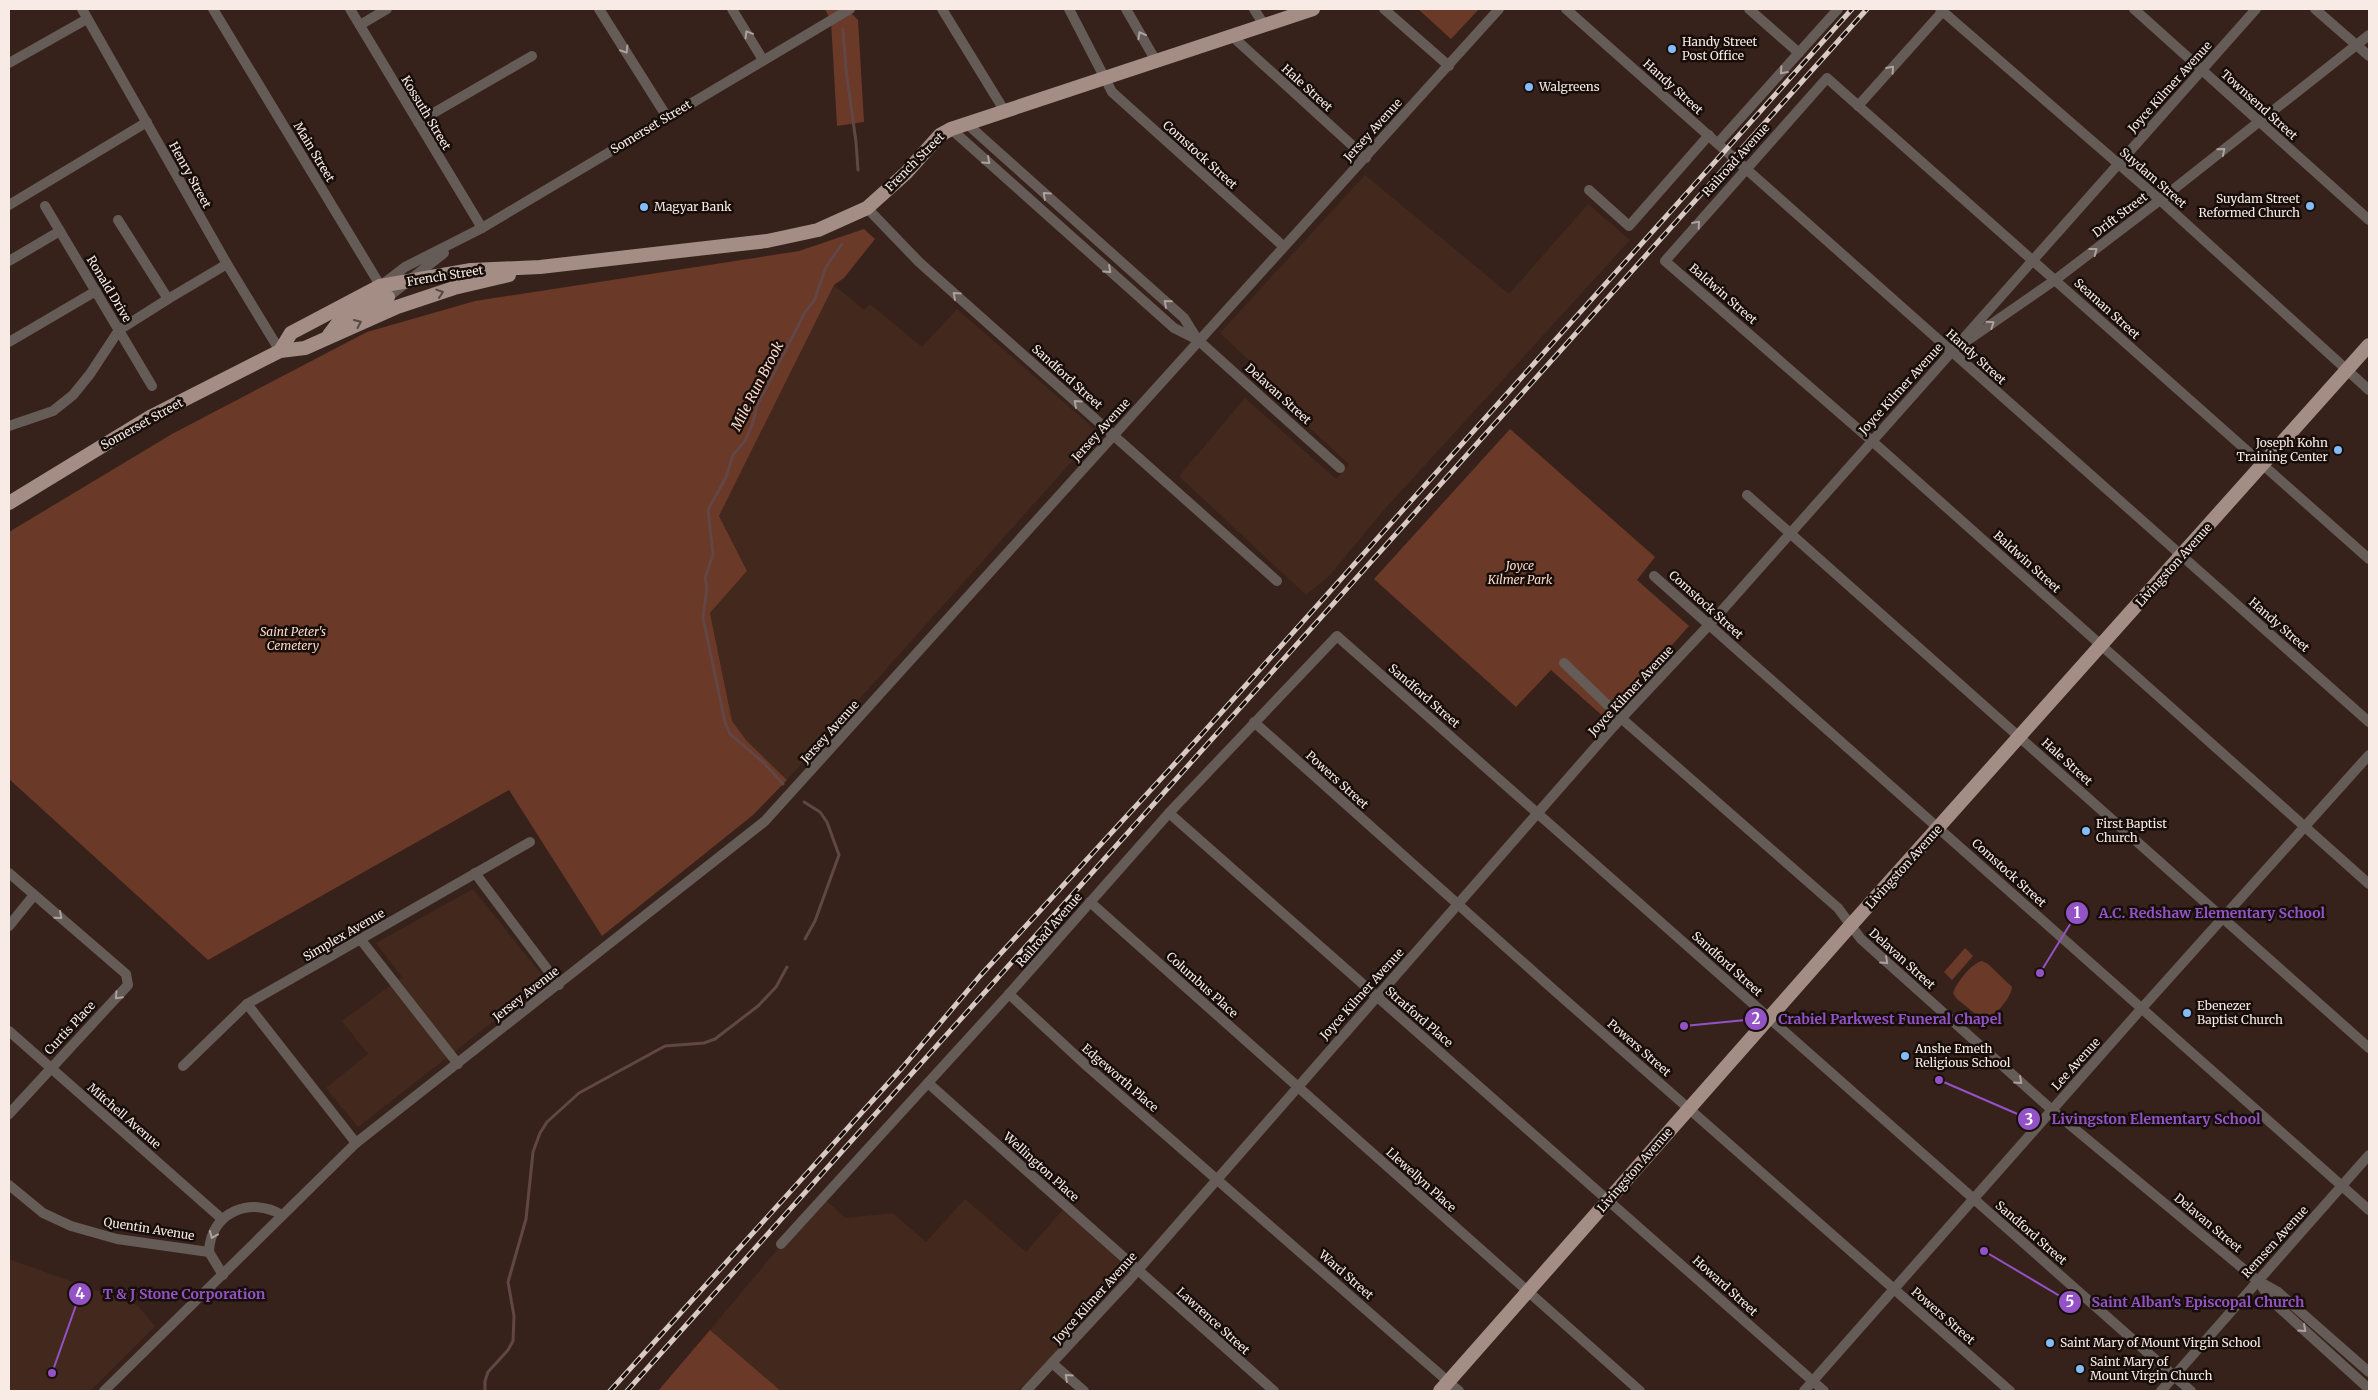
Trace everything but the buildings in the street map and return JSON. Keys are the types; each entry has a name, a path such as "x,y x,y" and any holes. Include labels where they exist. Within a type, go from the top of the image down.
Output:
{"main road":[{"name":"French Street","path":"387,297 410,281 471,270 540,267 774,240 818,230 867,208 901,178 940,135 951,129 1313,9"},
{"name":"French Street","path":"387,297 454,288 540,267"},
{"name":"Somerset Street","path":"280,351 291,333 387,297"},
{"name":"Somerset Street","path":"9,503 150,417 280,351 305,348 327,337 387,297"},
{"name":"Livingston Avenue","path":"1449,1388 1528,1292 1851,925 2369,345"}],"street":[{"name":"Henry Street","path":"82,9 227,264 280,351"},
{"name":"Main Street","path":"213,9 387,297"},
{"name":"Kossuth Street","path":"350,9 482,228"},
{"path":"360,25 386,9"},
{"path":"600,9 667,117"},
{"path":"732,9 763,60"},
{"name":"Somerset Street","path":"387,297 405,267 452,245 482,228 850,9"},
{"path":"942,9 1004,110"},
{"name":"Comstock Street","path":"1069,9 1112,92 1282,246"},
{"path":"1126,9 1156,61"},
{"path":"1254,9 1264,26"},
{"path":"1384,9 1449,66"},
{"name":"Jersey Avenue","path":"104,1391 356,1144 765,822 1282,246 1366,158 1499,9"},
{"name":"Handy Street","path":"1566,9 2369,722"},
{"path":"1749,9 1799,53"},
{"name":"Railroad Avenue","path":"1718,143 1838,9"},
{"name":"Townsend Street","path":"2134,9 2369,220"},
{"name":"Joyce Kilmer Avenue","path":"1026,1391 1137,1269 1621,718 1709,625 2256,9"},
{"path":"2315,9 2369,56"},
{"path":"1858,106 1942,10"},
{"name":"Suydam Street","path":"1942,10 2160,200 2369,390"},
{"path":"9,63 88,18"},
{"name":"Drift Street","path":"1951,351 2055,280 2160,200 2369,35"},
{"name":"Hale Street","path":"1232,36 1366,158"},
{"path":"418,122 532,56"},
{"name":"Railroad Avenue","path":"1665,261 1828,78"},
{"name":"Seaman Street","path":"1828,78 2369,559"},
{"path":"9,205 147,122"},
{"name":"Delavan Street","path":"966,123 1184,318 1198,340"},
{"name":"Delavan Street","path":"951,129 1174,328 1198,340 1340,468"},
{"path":"1589,190 1629,226 1709,136"},
{"name":"Ronald Drive","path":"45,206 152,386"},
{"name":"Sandford Street","path":"867,208 919,262 1277,580"},
{"path":"118,220 168,299"},
{"path":"9,261 60,231"},
{"path":"1084,248 1093,238"},
{"name":"Somerset Street","path":"410,281 452,245"},
{"name":"Baldwin Street","path":"1665,261 1872,441 2369,884"},
{"path":"9,426 53,412 73,395 90,374 119,330 227,264"},
{"path":"9,342 96,291"},
{"name":"Hale Street","path":"1747,496 2369,1048"},
{"name":"Comstock Street","path":"1654,576 2369,1210"},
{"name":"Railroad Avenue","path":"781,1244 1009,994 1169,813 1337,636"},
{"name":"Sandford Street","path":"1337,636 2191,1391"},
{"name":"Delavan Street","path":"1564,663 1621,718 1838,908 1861,939 2052,1110 2258,1281 2278,1292 2369,1372"},
{"name":"Powers Street","path":"1254,722 1689,1109 2010,1391"},
{"name":"Lee Avenue","path":"1804,1391 1893,1288 2369,755"},
{"name":"Stratford Place","path":"1169,813 1609,1200"},
{"name":"Simplex Avenue","path":"183,1066 247,1004 530,842"},
{"path":"9,873 34,896 9,926"},
{"path":"475,873 559,985"},
{"name":"Curtis Place","path":"9,1114 128,985 126,974 34,896"},
{"name":"Columbus Place","path":"1090,902 1297,1086"},
{"path":"361,940 458,1064"},
{"name":"Edgeworth Place","path":"1009,994 1088,1067 1217,1178"},
{"path":"247,1004 356,1144"},
{"name":"Mitchell Avenue","path":"9,1031 222,1219"},
{"name":"Wellington Place","path":"928,1083 1137,1269"},
{"name":"Llewellyn Place","path":"1297,1086 1640,1391"},
{"name":"Remsen Avenue","path":"2160,1391 2369,1155"},
{"name":"Ward Street","path":"1217,1178 1449,1388"},
{"name":"Quentin Avenue","path":"9,1185 43,1212 71,1226 117,1239 209,1252"},
{"name":"Howard Street","path":"1609,1200 1824,1391"},
{"path":"223,1275 209,1252 213,1233 222,1219 235,1210 249,1206 263,1207 282,1216"},
{"name":"Lawrence Street","path":"1137,1269 1274,1391"},
{"name":"Delavan Street","path":"2258,1281 2271,1300 2369,1389"},
{"path":"1052,1363 1084,1391"}],"shaded area":[{"path":"1365,175 1509,294 1588,204 1630,240 1384,510 1330,575 1306,595 1179,476 1245,398 1336,479 1349,464 1287,407 1292,401 1220,333"},
{"path":"834,285 864,310 870,304 922,347 957,309 1098,432 787,780 747,741 732,721 710,613 747,571 719,516"},
{"path":"473,889 546,980 358,1127 326,1088 368,1054 342,1021 402,977 376,943"},
{"path":"822,1196 845,1218 893,1213 926,1242 965,1199 1026,1252 1066,1206 1137,1269 1018,1391 781,1391 710,1330"},
{"path":"9,1259 137,1305 155,1326 90,1391 9,1391"}],"green space":[{"path":"825,9 847,9 858,20 864,122 837,126 831,21"},
{"path":"1418,9 1479,9 1451,39"},
{"name":"Saint Peter's Cemetery","path":"864,229 875,239 844,278 834,285 719,516 747,571 710,613 732,721 747,741 787,780 753,815 602,936 509,790 208,960 9,779 9,532 172,434 367,332 475,301 799,251"},
{"name":"Joyce Kilmer Park","path":"1510,429 1655,557 1637,580 1689,626 1606,719 1551,670 1516,707 1374,579"},
{"path":"1965,948 1973,956 1952,980 1944,972"},
{"path":"1982,961 1988,964 2012,987 2009,997 2001,1007 1992,1016 1983,1020 1957,999 1953,993 1965,974 1974,965"},
{"path":"710,1330 781,1391 658,1391"}],"waterway":[{"name":"Mile Run Brook","path":"843,29 858,170"},
{"name":"Mile Run Brook","path":"783,784 764,763 730,734 725,722 703,618 707,587 705,578 713,554 708,510 726,477 733,455 745,441 757,406 805,312 814,301 826,267 842,244"},
{"name":"Mile Run Brook","path":"804,802 820,812 827,822 839,855 815,921 805,939"},
{"name":"Mile Run Brook","path":"485,1391 485,1381 488,1372 508,1350 513,1341 514,1316 508,1282 526,1219 533,1152 540,1133 547,1122 579,1093 665,1046 704,1043 715,1039 758,1006 776,987 787,967"}],"railway":[{"path":"610,1391 902,1068 980,976 1202,734 1852,9"},
{"path":"627,1391 1867,9"}],"place":[{"name":"Handy Street Post Office","path":"1672,49"},
{"name":"Walgreens","path":"1529,87"},
{"name":"Suydam Street Reformed Church","path":"2310,206"},
{"name":"Magyar Bank","path":"644,207"},
{"name":"Joseph Kohn Training Center","path":"2338,450"},
{"name":"First Baptist Church","path":"2086,831"},
{"name":"A.C. Redshaw Elementary School","path":"2040,973"},
{"name":"Ebenezer Baptist Church","path":"2187,1013"},
{"name":"Crabiel Parkwest Funeral Chapel","path":"1684,1026"},
{"name":"Anshe Emeth Religious School","path":"1905,1056"},
{"name":"Livingston Elementary School","path":"1939,1080"},
{"name":"Saint Alban's Episcopal Church","path":"1984,1251"},
{"name":"Saint Mary of Mount Virgin School","path":"2050,1343"},
{"name":"Saint Mary of Mount Virgin Church","path":"2080,1369"},
{"name":"T & J Stone Corporation","path":"52,1373"}]}
